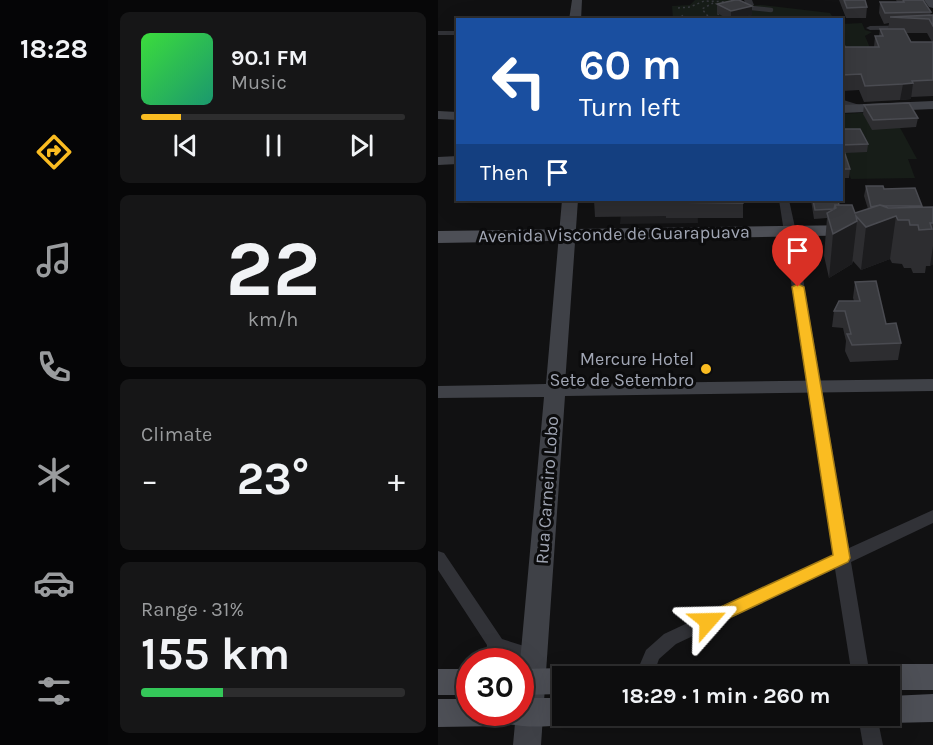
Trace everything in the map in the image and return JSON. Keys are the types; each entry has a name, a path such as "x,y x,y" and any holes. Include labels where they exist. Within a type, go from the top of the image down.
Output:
{"main road":[{"name":"Avenida Visconde de Guarapuava","path":"438,247 566,240 623,234 874,236"},
{"path":"623,234 656,245"},
{"name":"Avenida Visconde de Guarapuava","path":"438,237 656,245 790,237"},
{"path":"534,674 552,679"},
{"path":"900,677 933,677"},
{"path":"438,682 456,682"},
{"path":"900,709 933,708"},
{"path":"534,712 552,712"},
{"path":"438,713 456,713"}],"street":[{"path":"575,18 577,0"},
{"path":"929,0 933,5"},
{"path":"870,28 933,27"},
{"path":"438,33 456,33"},
{"path":"843,109 933,105"},
{"path":"438,115 456,116"},
{"path":"438,161 456,160"},
{"name":"Rua Carneiro Lobo","path":"531,648 570,201"},
{"path":"784,201 859,666"},
{"path":"438,392 933,385"},
{"path":"648,666 652,655 670,639 933,516"},
{"path":"438,557 492,648"},
{"name":"Rua Carneiro Lobo","path":"522,726 528,745"},
{"path":"870,726 873,745"}],"lane":[{"path":"749,2 752,8 771,10"},
{"path":"843,102 861,108"}],"path":[{"path":"678,8 717,1 732,2"},
{"path":"709,18 702,9 714,2"},
{"path":"721,18 722,16 716,13 722,8"}],"shaded area":[{"path":"695,0 741,0 743,6 761,5 830,13 833,18 673,18 672,6 690,5"},
{"path":"862,23 865,30 872,32 865,36 876,62 849,62 843,43 843,24"},
{"path":"891,111 917,159 908,159 915,178 851,179 843,159 843,114"},
{"path":"622,201 697,201 698,223 620,224"}],"building":[{"path":"735,0 752,6 731,11 717,4"},
{"path":"844,0 865,0 867,7 847,8"},
{"path":"903,0 923,0 931,12 885,13 880,2 904,2"},
{"path":"933,15 933,26 929,19 890,17"},
{"path":"880,29 904,29 911,42 933,42 933,80 865,86 861,74 843,75 843,41 845,47 879,47 875,36 883,36"},
{"path":"909,103 918,118 873,120 864,105"},
{"path":"843,129 860,129 868,144 843,145"},
{"path":"843,148 850,169 843,169"},
{"path":"866,186 883,186 884,189 915,188 922,206 880,205 871,207"},
{"path":"743,201 743,203 666,202"},
{"path":"813,201 838,201 839,205 835,205 834,209 815,210"},
{"path":"835,205 852,205 855,213 880,205 888,208 933,207 933,223 930,223 932,229 919,230 918,225 910,225 909,220 898,220 896,216 866,227 856,216 857,221 833,234 827,213 836,208"},
{"path":"876,281 886,324 896,323 901,343 852,345 847,334 851,334 845,311 834,311 839,301 860,301 855,282"}],"place":[{"name":"Mercure Hotel Sete de Setembro","path":"706,369"}],"route":[{"path":"708,621 842,558 798,287"}]}
